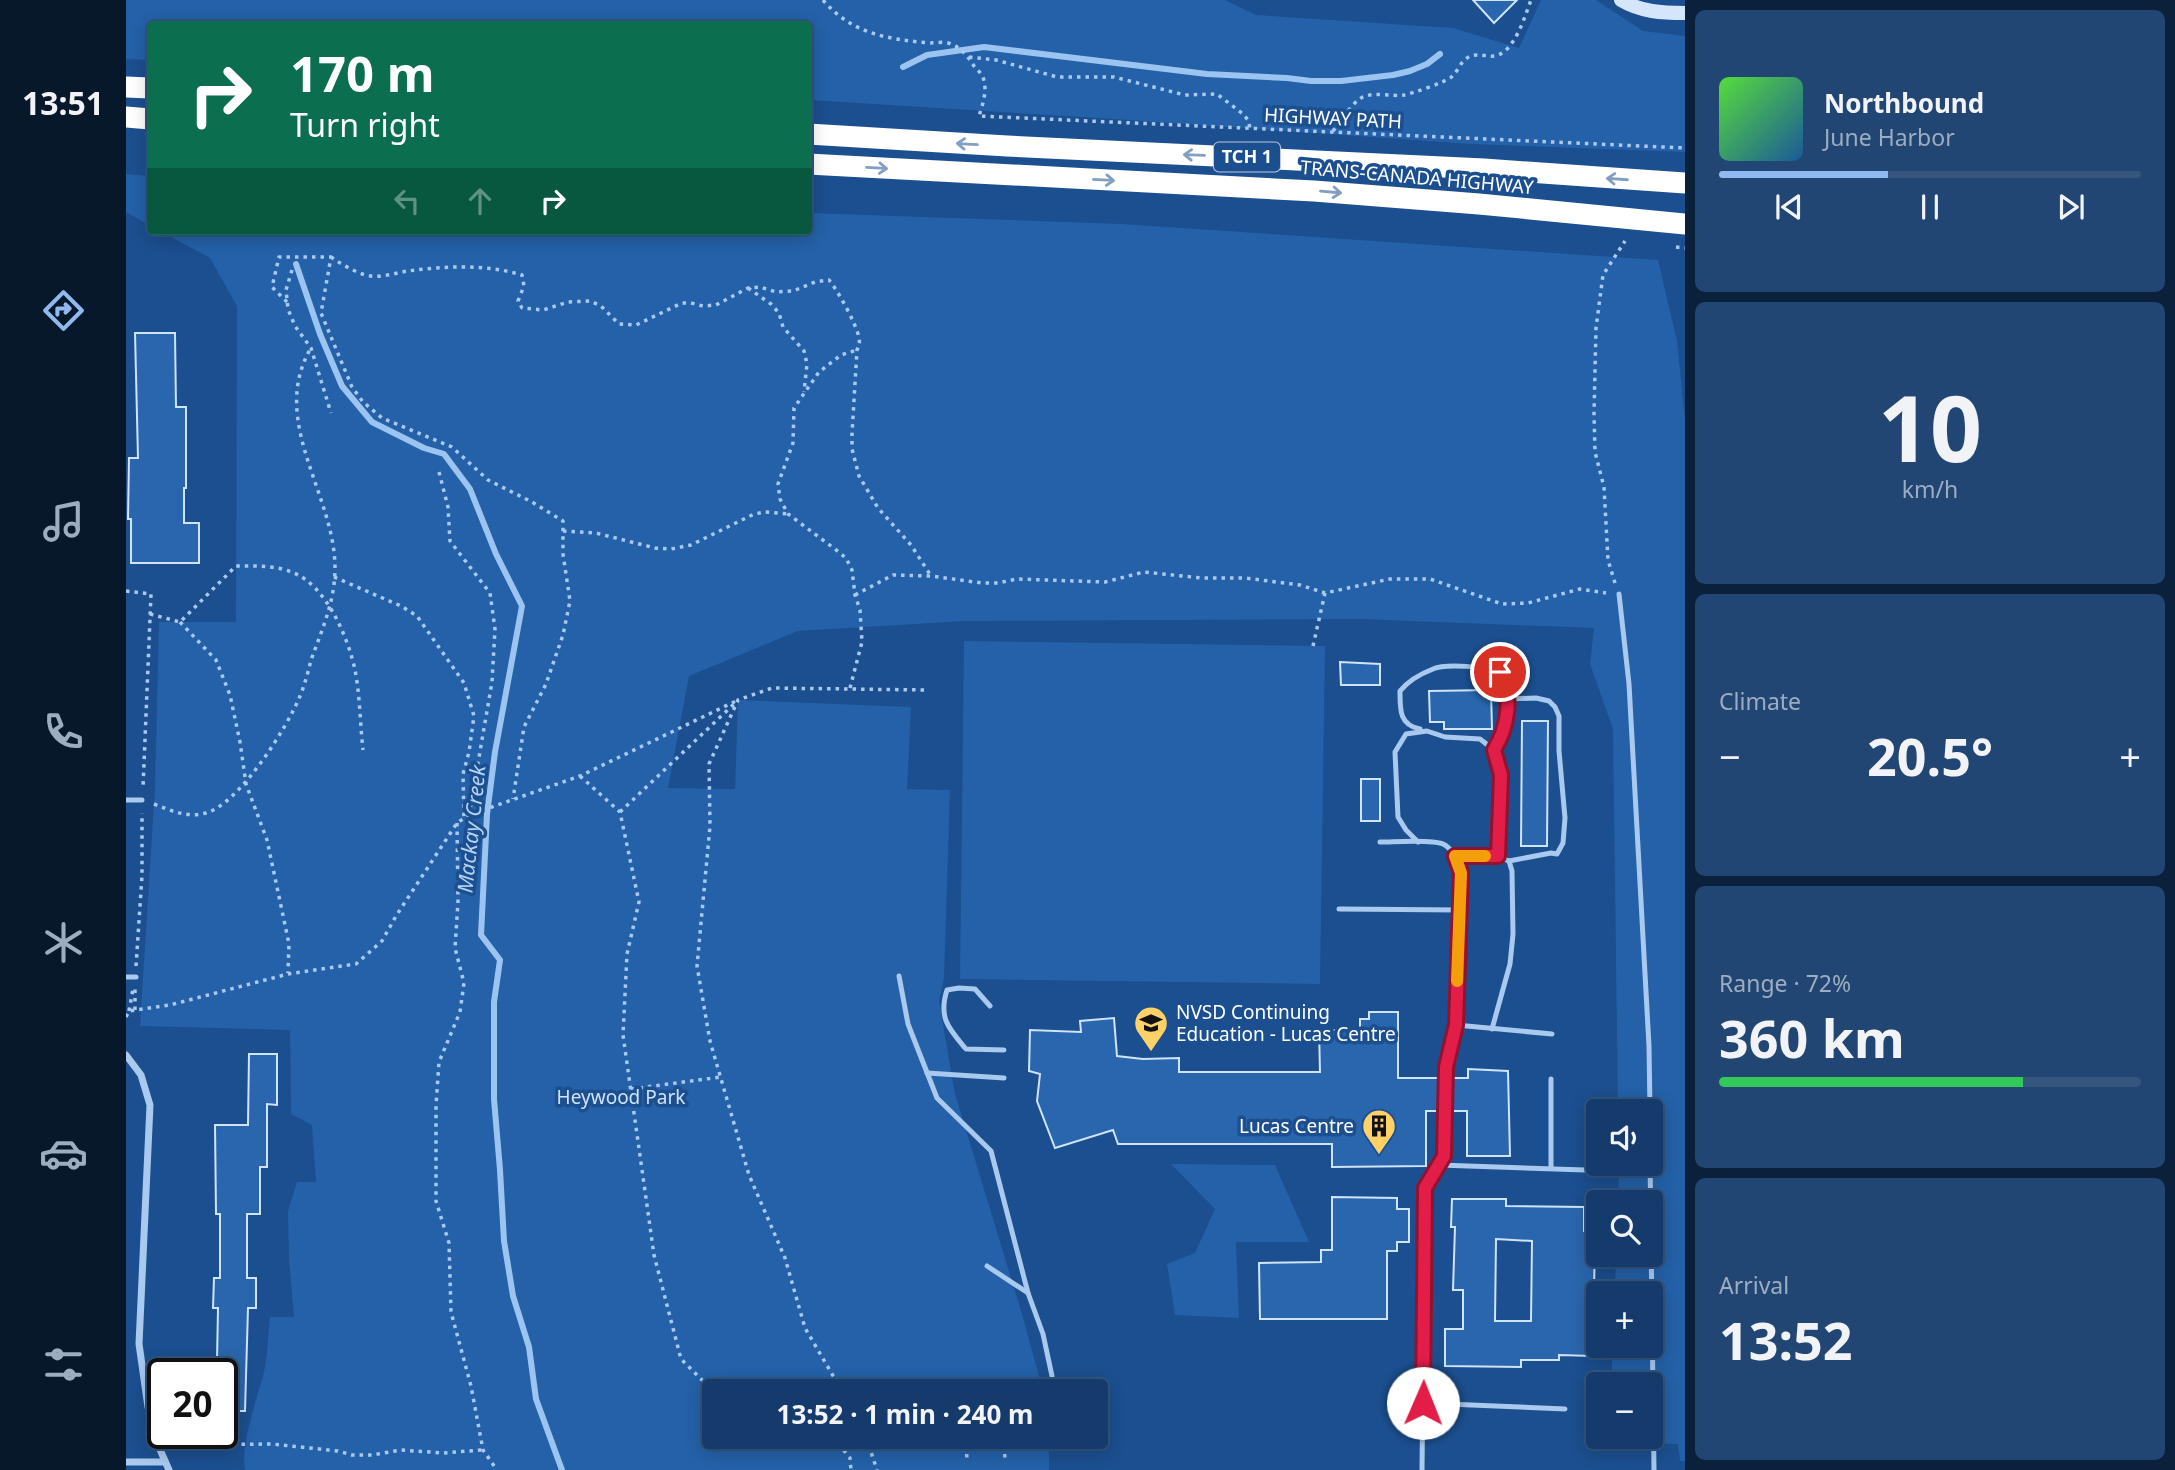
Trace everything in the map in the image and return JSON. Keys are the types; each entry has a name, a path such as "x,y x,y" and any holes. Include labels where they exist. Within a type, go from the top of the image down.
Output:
{"highway":[{"path":"126,87 147,88"},
{"path":"126,117 147,119"},
{"name":"TRANS-CANADA HIGHWAY","path":"812,134 1470,168 1685,183"},
{"name":"TRANS-CANADA HIGHWAY","path":"812,164 1314,191 1685,224"}],"street":[{"path":"1621,0 1657,13 1685,13"},
{"path":"126,1462 167,1466 148,1407 139,1344 150,1105 141,1075 128,1058"}],"lane":[{"path":"1619,594 1629,684 1650,1099"},
{"path":"1494,750 1503,736 1507,716 1506,684 1500,672 1490,668 1434,668 1409,680 1400,691 1402,717 1410,727 1445,737 1480,739 1494,750 1501,775 1498,856"},
{"path":"1455,856 1498,856 1509,861 1557,854 1563,843 1559,716 1549,701 1536,698 1507,699"},
{"path":"1419,842 1406,830 1398,817 1395,752 1406,734 1427,731"},
{"path":"126,800 142,800"},
{"path":"1380,842 1445,845 1455,856 1461,873 1456,1025 1446,1067 1444,1156 1425,1188 1422,1470"},
{"path":"1492,1029 1511,954 1513,894 1509,861"},
{"path":"1339,909 1459,910"},
{"path":"899,976 908,1024 937,1098 991,1151 1028,1293 1043,1334 1052,1376"},
{"path":"126,977 136,977"},
{"path":"990,1006 975,989 947,990 943,1002 947,1027 966,1049 1004,1051"},
{"path":"1456,1025 1552,1034"},
{"path":"927,1073 1004,1078"},
{"path":"1551,1079 1551,1168"},
{"path":"1439,1165 1585,1170"},
{"path":"1650,1176 1654,1470"},
{"path":"987,1266 1028,1293"},
{"path":"1423,1403 1566,1409"}],"path":[{"path":"823,0 842,20 881,36 951,43 968,56 996,60 1057,77 1114,77 1185,95 1217,94 1243,114 1250,128"},
{"path":"1333,132 1361,99 1416,91 1451,78 1466,58 1478,54 1494,56 1504,52 1516,37 1531,0"},
{"name":"HIGHWAY PATH","path":"968,56 984,81 984,103 979,116 1685,148"},
{"path":"855,595 893,575 931,576 982,583 1017,579 1105,582 1144,572 1202,578 1245,578 1300,585 1325,593 1390,579 1430,579 1502,604 1528,603 1580,589 1619,594 1608,560 1604,487 1595,452 1594,414 1596,328 1603,275 1625,240"},
{"path":"287,302 272,288 279,257 331,257 368,276 467,267 512,272 522,275 524,286 517,301 522,308 543,310 568,302 590,301 601,306 619,324 636,326 682,303 716,305 748,288 760,287 776,292 793,291 815,282 829,280 847,308 860,341 857,349 852,434 852,449 859,477 878,508 911,545 931,576"},
{"path":"331,257 321,313 352,387 363,402 382,418 452,447 488,480 563,521 563,554 570,601 563,635 546,684 524,727 513,799"},
{"path":"292,270 286,290 287,302 295,326 311,348 331,413"},
{"path":"748,288 771,304 779,313 783,327 804,351 807,363 804,394"},
{"path":"142,800 184,815 205,813 222,806 246,784 300,697 330,607 334,577 332,538 298,424 298,384 302,364 311,348"},
{"path":"850,688 862,642 860,610 852,570 846,558 835,548 788,514 780,499 778,484 793,443 794,408 819,372 831,361 857,349"},
{"path":"439,472 448,507 450,541 490,593 495,629 492,682 469,815"},
{"path":"563,531 596,533 655,548 671,549 691,545 754,514 788,514"},
{"path":"180,622 236,566 270,565 294,573 312,583 330,607 350,653 355,670 363,750"},
{"path":"334,577 401,606 417,616 464,683 474,716 463,774 464,818"},
{"path":"126,591 150,594 142,800 142,876 135,1010"},
{"path":"1313,646 1325,593"},
{"path":"150,614 180,622 216,660 230,695 246,784 267,840 289,944 288,974"},
{"path":"128,1011 170,1005 288,974 356,964 382,941 457,823 464,818 580,776 738,700 772,688 926,690"},
{"path":"620,812 738,700"},
{"path":"738,700 709,764 710,826 698,966 710,1041 749,1175 785,1258 805,1328 835,1379"},
{"path":"580,776 620,812 639,902 627,954 623,1035 654,1255 681,1359 702,1380"},
{"path":"457,823 458,902 455,948 464,983 460,1012 439,1062 436,1201 449,1243 451,1312 471,1386 483,1450 497,1470"},
{"path":"126,1017 136,977"},
{"path":"631,1089 721,1077"},
{"path":"238,1444 272,1444 352,1455 401,1450 443,1454 483,1450"},
{"path":"843,1449 850,1458 851,1470"},
{"path":"870,1449 877,1470"},
{"path":"966,1449 967,1461"},
{"path":"1004,1449 1005,1461"}],"green space":[{"path":"126,0 1225,0 1256,15 1453,28 1519,48 1541,0 1596,0 1643,31 1685,36 1685,152 1471,144 812,100 812,21 147,21 147,60 126,59"},
{"path":"126,174 147,176 147,224 126,212"},
{"name":"Heywood Park","path":"812,213 1122,224 1658,260 1677,341 1685,420 1685,1461 1680,1461 1678,1444 1663,1444 1663,1372 1612,1372 1612,1358 1663,1358 1663,1281 1615,1281 1616,1267 1663,1267 1663,1190 1618,1190 1619,1176 1663,1176 1663,1099 1618,1099 1613,729 1590,664 1594,628 1360,619 965,621 798,631 689,676 668,788 735,789 738,700 911,707 907,789 950,790 944,978 939,1001 955,1094 1040,1379 702,1379 702,1449 1049,1449 1049,1470 245,1470 245,1446 265,1367 270,1317 294,1317 288,1211 297,1182 316,1182 312,1125 291,1114 290,1030 140,1026 155,787 159,622 236,622 237,306 210,258 167,235 812,235"},
{"path":"964,641 1325,646 1320,984 960,979"},
{"path":"1171,1164 1275,1165 1309,1242 1236,1242 1239,1318 1175,1315 1167,1264 1195,1253 1215,1209"}],"building":[{"path":"1473,0 1517,0 1494,23"},
{"path":"135,333 175,333 176,407 186,407 184,523 199,523 199,563 131,563 131,519 128,519 129,458 138,458"},
{"path":"1340,662 1380,664 1380,685 1341,685"},
{"path":"1491,690 1492,729 1444,729 1444,722 1430,722 1429,691"},
{"path":"1522,721 1548,721 1547,846 1521,846"},
{"path":"1361,779 1380,779 1380,821 1361,821"},
{"name":"Lucas Centre","path":"1369,1012 1398,1012 1398,1078 1440,1078 1439,1111 1426,1111 1426,1166 1332,1167 1332,1144 1118,1144 1113,1130 1055,1148 1037,1101 1040,1074 1029,1071 1030,1030 1081,1032 1080,1021 1114,1018 1117,1056 1143,1059 1179,1058 1179,1072 1320,1072 1319,1030 1360,1030 1360,1019 1369,1019"},
{"path":"249,1054 277,1054 277,1105 267,1104 267,1167 260,1167 260,1214 247,1214 247,1278 256,1278 256,1308 248,1308 245,1411 238,1411 238,1358 217,1358 218,1308 213,1308 214,1278 220,1278 215,1125 248,1125"},
{"path":"1468,1069 1508,1071 1510,1156 1467,1156 1467,1111 1450,1111 1450,1078 1468,1078"},
{"path":"1332,1197 1397,1198 1397,1209 1409,1209 1409,1242 1397,1242 1397,1251 1387,1251 1387,1319 1260,1319 1259,1263 1321,1262 1321,1250 1332,1250"},
{"path":"1452,1199 1506,1199 1506,1206 1584,1207 1586,1267 1594,1267 1594,1281 1586,1281 1586,1356 1559,1355 1559,1360 1521,1360 1521,1367 1445,1366 1445,1329 1463,1329 1463,1290 1453,1290 1455,1227 1451,1227","holes":["1496,1239 1532,1241 1531,1321 1495,1321"]}],"waterway":[{"path":"903,67 927,55 984,47 1207,74 1341,81 1410,71 1427,64 1440,54"},
{"name":"Mackay Creek","path":"296,264 320,334 342,386 372,422 424,448 444,454 470,489 496,554 522,606 495,752 487,814 481,935 500,960 494,1002 494,1099 504,1241 513,1296 529,1347 536,1399 562,1470"}],"slow traffic":[{"path":"1457,981 1461,873 1455,856 1485,856"}],"place":[{"name":"NVSD Continuing Education - Lucas Centre","path":"1151,1053"},
{"name":"Lucas Centre","path":"1379,1156"}],"route":[{"path":"1423,1403 1425,1188 1444,1156 1446,1067 1456,1025 1461,873 1455,856 1498,856 1501,775 1494,750 1503,736 1507,716 1506,684 1500,672"}]}
